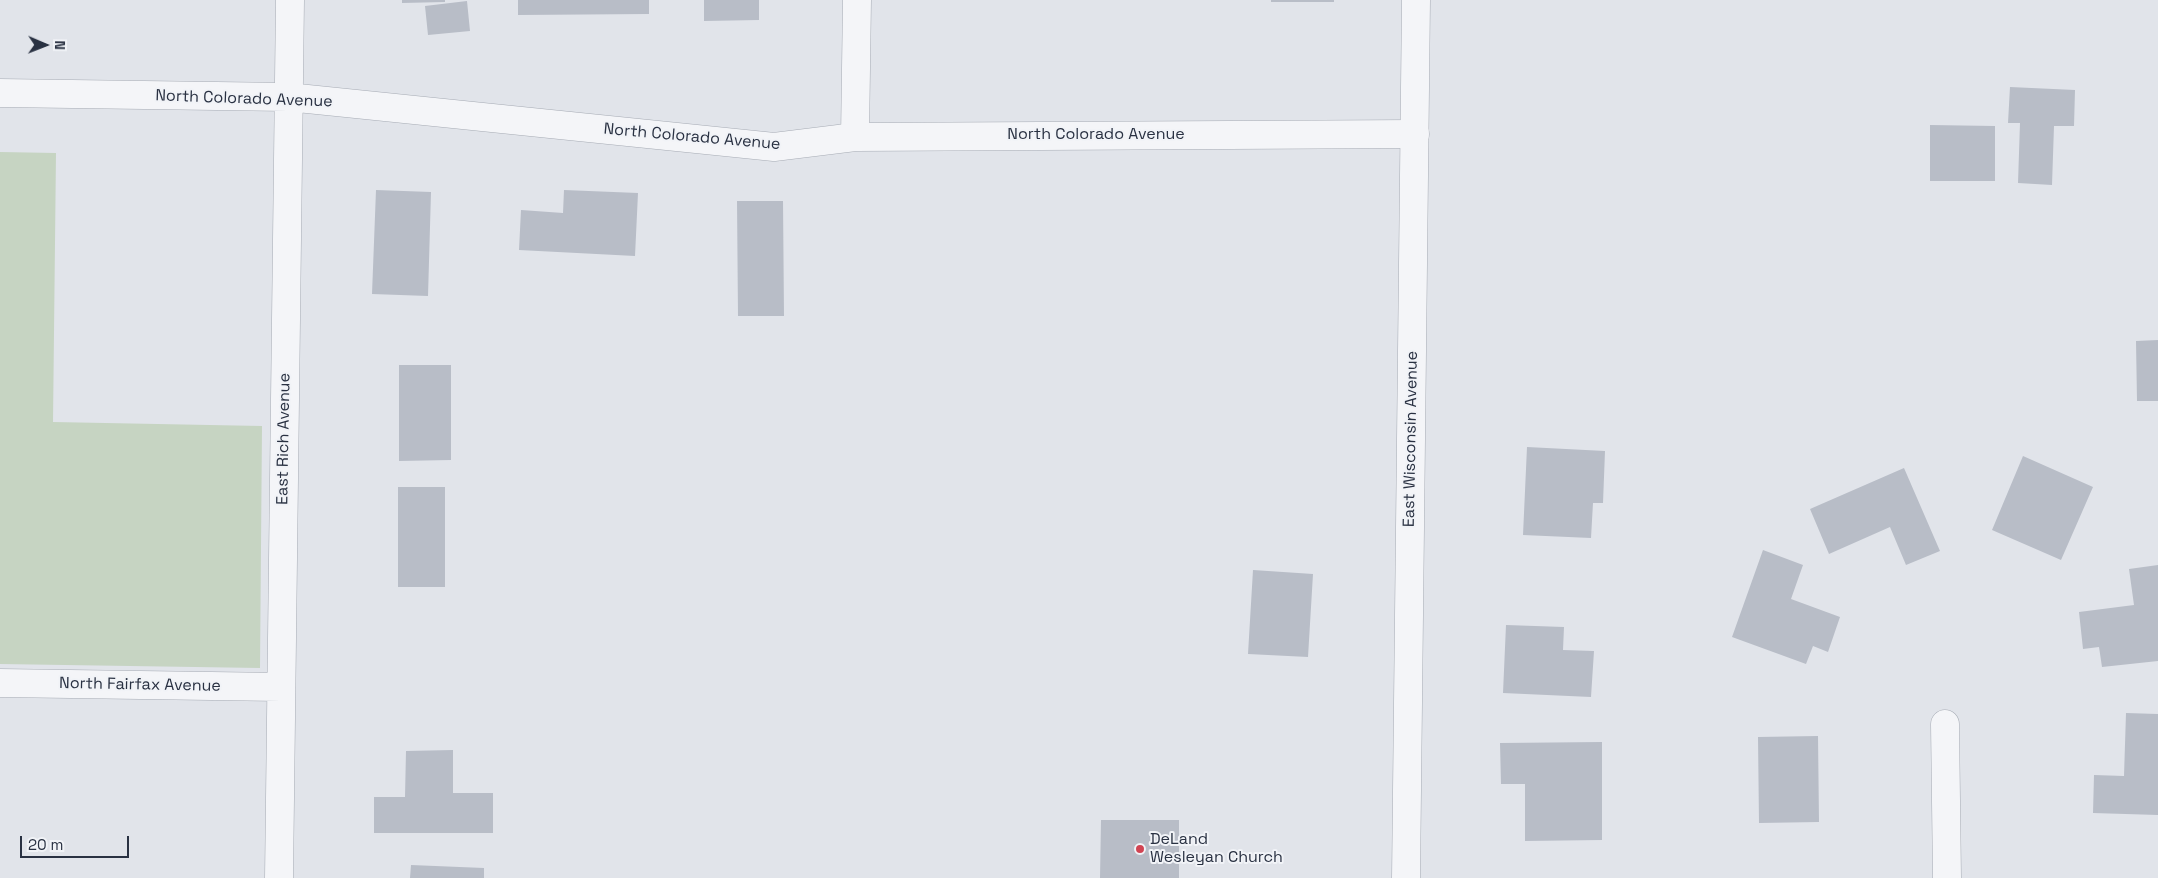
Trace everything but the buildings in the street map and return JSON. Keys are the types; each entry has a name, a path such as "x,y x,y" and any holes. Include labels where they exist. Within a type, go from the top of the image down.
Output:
{"street":[{"name":"East Rich Avenue","path":"279,878 290,0"},
{"path":"855,136 857,0"},
{"name":"East Wisconsin Avenue","path":"1406,878 1416,0"},
{"name":"North Colorado Avenue","path":"0,93 288,97 774,147 855,136 1415,134"},
{"name":"North Fairfax Avenue","path":"0,683 281,687"},
{"path":"1945,724 1947,878"}],"green space":[{"path":"0,152 56,153 53,422 262,426 260,668 0,664"}],"place":[{"name":"DeLand Wesleyan Church","path":"1140,849"}]}
